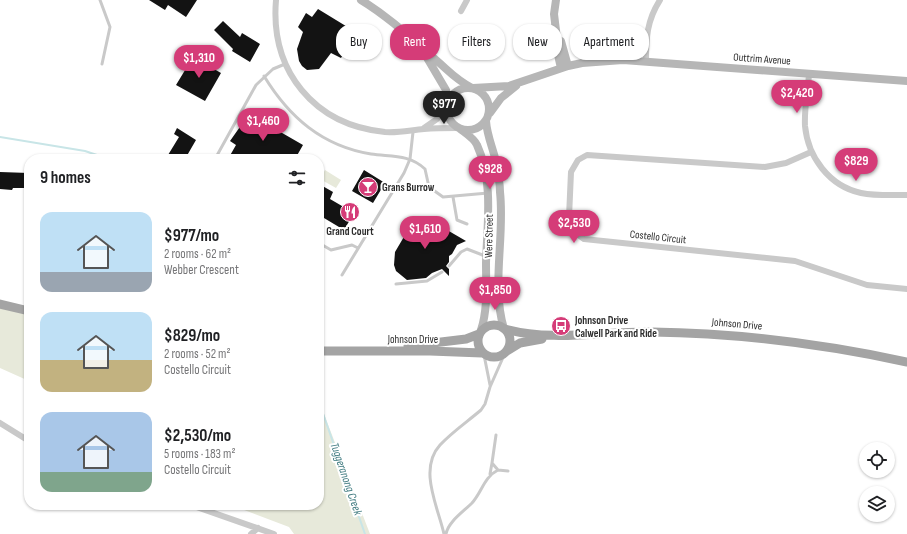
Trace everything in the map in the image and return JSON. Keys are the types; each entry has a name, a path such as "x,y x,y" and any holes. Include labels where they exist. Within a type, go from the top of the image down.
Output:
{"main road":[{"path":"0,304 24,310"},
{"path":"494,325 504,329 510,338 506,352 493,358 483,354 477,342 480,332 494,325"},
{"name":"Johnson Drive","path":"504,329 523,334 563,335 650,332 752,337 845,349 907,362"},
{"name":"Johnson Drive","path":"368,351 466,339 480,332"},
{"name":"Johnson Drive","path":"506,352 520,343 563,335"},
{"name":"Johnson Drive","path":"324,351 434,351 483,354"}],"street":[{"path":"276,0 276,27 280,50 285,64 296,83 309,99 326,113 342,122 359,128 379,131 413,132 423,129 459,128 472,130 481,127 487,118 488,100 482,92 456,80 435,60"},
{"path":"361,0 396,24"},
{"path":"461,11 467,0"},
{"path":"556,0 554,14 557,39 555,42 564,67"},
{"path":"646,61 647,26 652,12 660,0"},
{"path":"428,60 446,90 449,118 459,128"},
{"name":"Outtrim Avenue","path":"472,88 509,86 522,83 564,67 609,60 646,61 907,82"},
{"path":"809,74 805,125 811,152 823,170 846,188 860,193 907,195"},
{"name":"Outtrim Avenue","path":"487,118 501,98 522,83"},
{"path":"423,129 437,119 452,96 459,90 472,88"},
{"name":"Were Street","path":"487,118 488,139 496,162 500,192 502,223 498,311 504,329"},
{"name":"Were Street","path":"459,128 476,144 483,163 488,193 484,320 480,332"},
{"name":"Costello Circuit","path":"811,152 786,163 765,167 587,155 578,160 571,172 569,224 575,233 584,239 795,261 867,284 907,289"},
{"path":"0,423 24,438"},
{"path":"206,510 274,534"},
{"path":"252,534 258,528"}],"lane":[{"path":"100,0 110,27 102,64"},
{"path":"217,154 256,85 264,76 285,64"},
{"path":"264,76 293,116 321,136 336,144 361,153 410,159 425,169 429,187 440,196 453,197 488,193"},
{"path":"342,275 393,192 410,159 413,132"},
{"path":"453,197 457,220 467,224"},
{"path":"324,246 331,250 352,244 358,248"},
{"path":"449,266 461,252 467,249 487,257"},
{"path":"396,284 427,281 442,272"},
{"path":"445,534 429,478 433,456 439,446 480,410 488,398 490,387 506,352"},
{"path":"483,354 490,387"},
{"path":"445,534 450,525 473,502 490,474 496,435"},
{"path":"492,463 498,470"},
{"path":"490,474 498,470 508,471"}],"shaded area":[{"path":"325,170 341,180 336,188 324,181"},
{"path":"0,304 24,313 24,379 0,368"},
{"path":"324,414 370,534 294,534 289,527 244,510 324,510"}],"building":[{"path":"149,0 197,0 186,17 168,5 165,10"},
{"path":"318,9 343,24 336,24 336,56 331,53 319,69 307,70 299,61 297,49 303,32 298,27 306,13 312,17"},
{"path":"223,21 240,37 242,33 260,44 250,62 232,51 233,49 214,30"},
{"path":"193,57 221,73 205,101 176,85"},
{"path":"249,114 303,145 298,154 231,154 236,145 230,141"},
{"path":"177,128 196,140 188,154 169,154 179,137 174,134"},
{"name":"Grans Burrow","path":"364,170 385,183 373,203 352,191"},
{"path":"0,172 24,173 24,188 13,188 12,190 0,189"},
{"path":"324,187 333,192 330,199 354,213 344,230 324,218"},
{"path":"423,216 466,241 457,245 452,254 449,256 449,262 446,266 449,269 449,276 442,269 432,273 426,278 407,280 396,271 394,265 395,252 415,218 421,221"}],"waterway":[{"name":"Tuggeranong Creek","path":"0,137 85,151 94,154"},
{"name":"Tuggeranong Creek","path":"324,416 365,534"}],"place":[{"name":"Grans Burrow","path":"368,187"},
{"name":"Grand Court","path":"350,212"},
{"name":"Johnson Drive Calwell Park and Ride","path":"561,326"}]}
